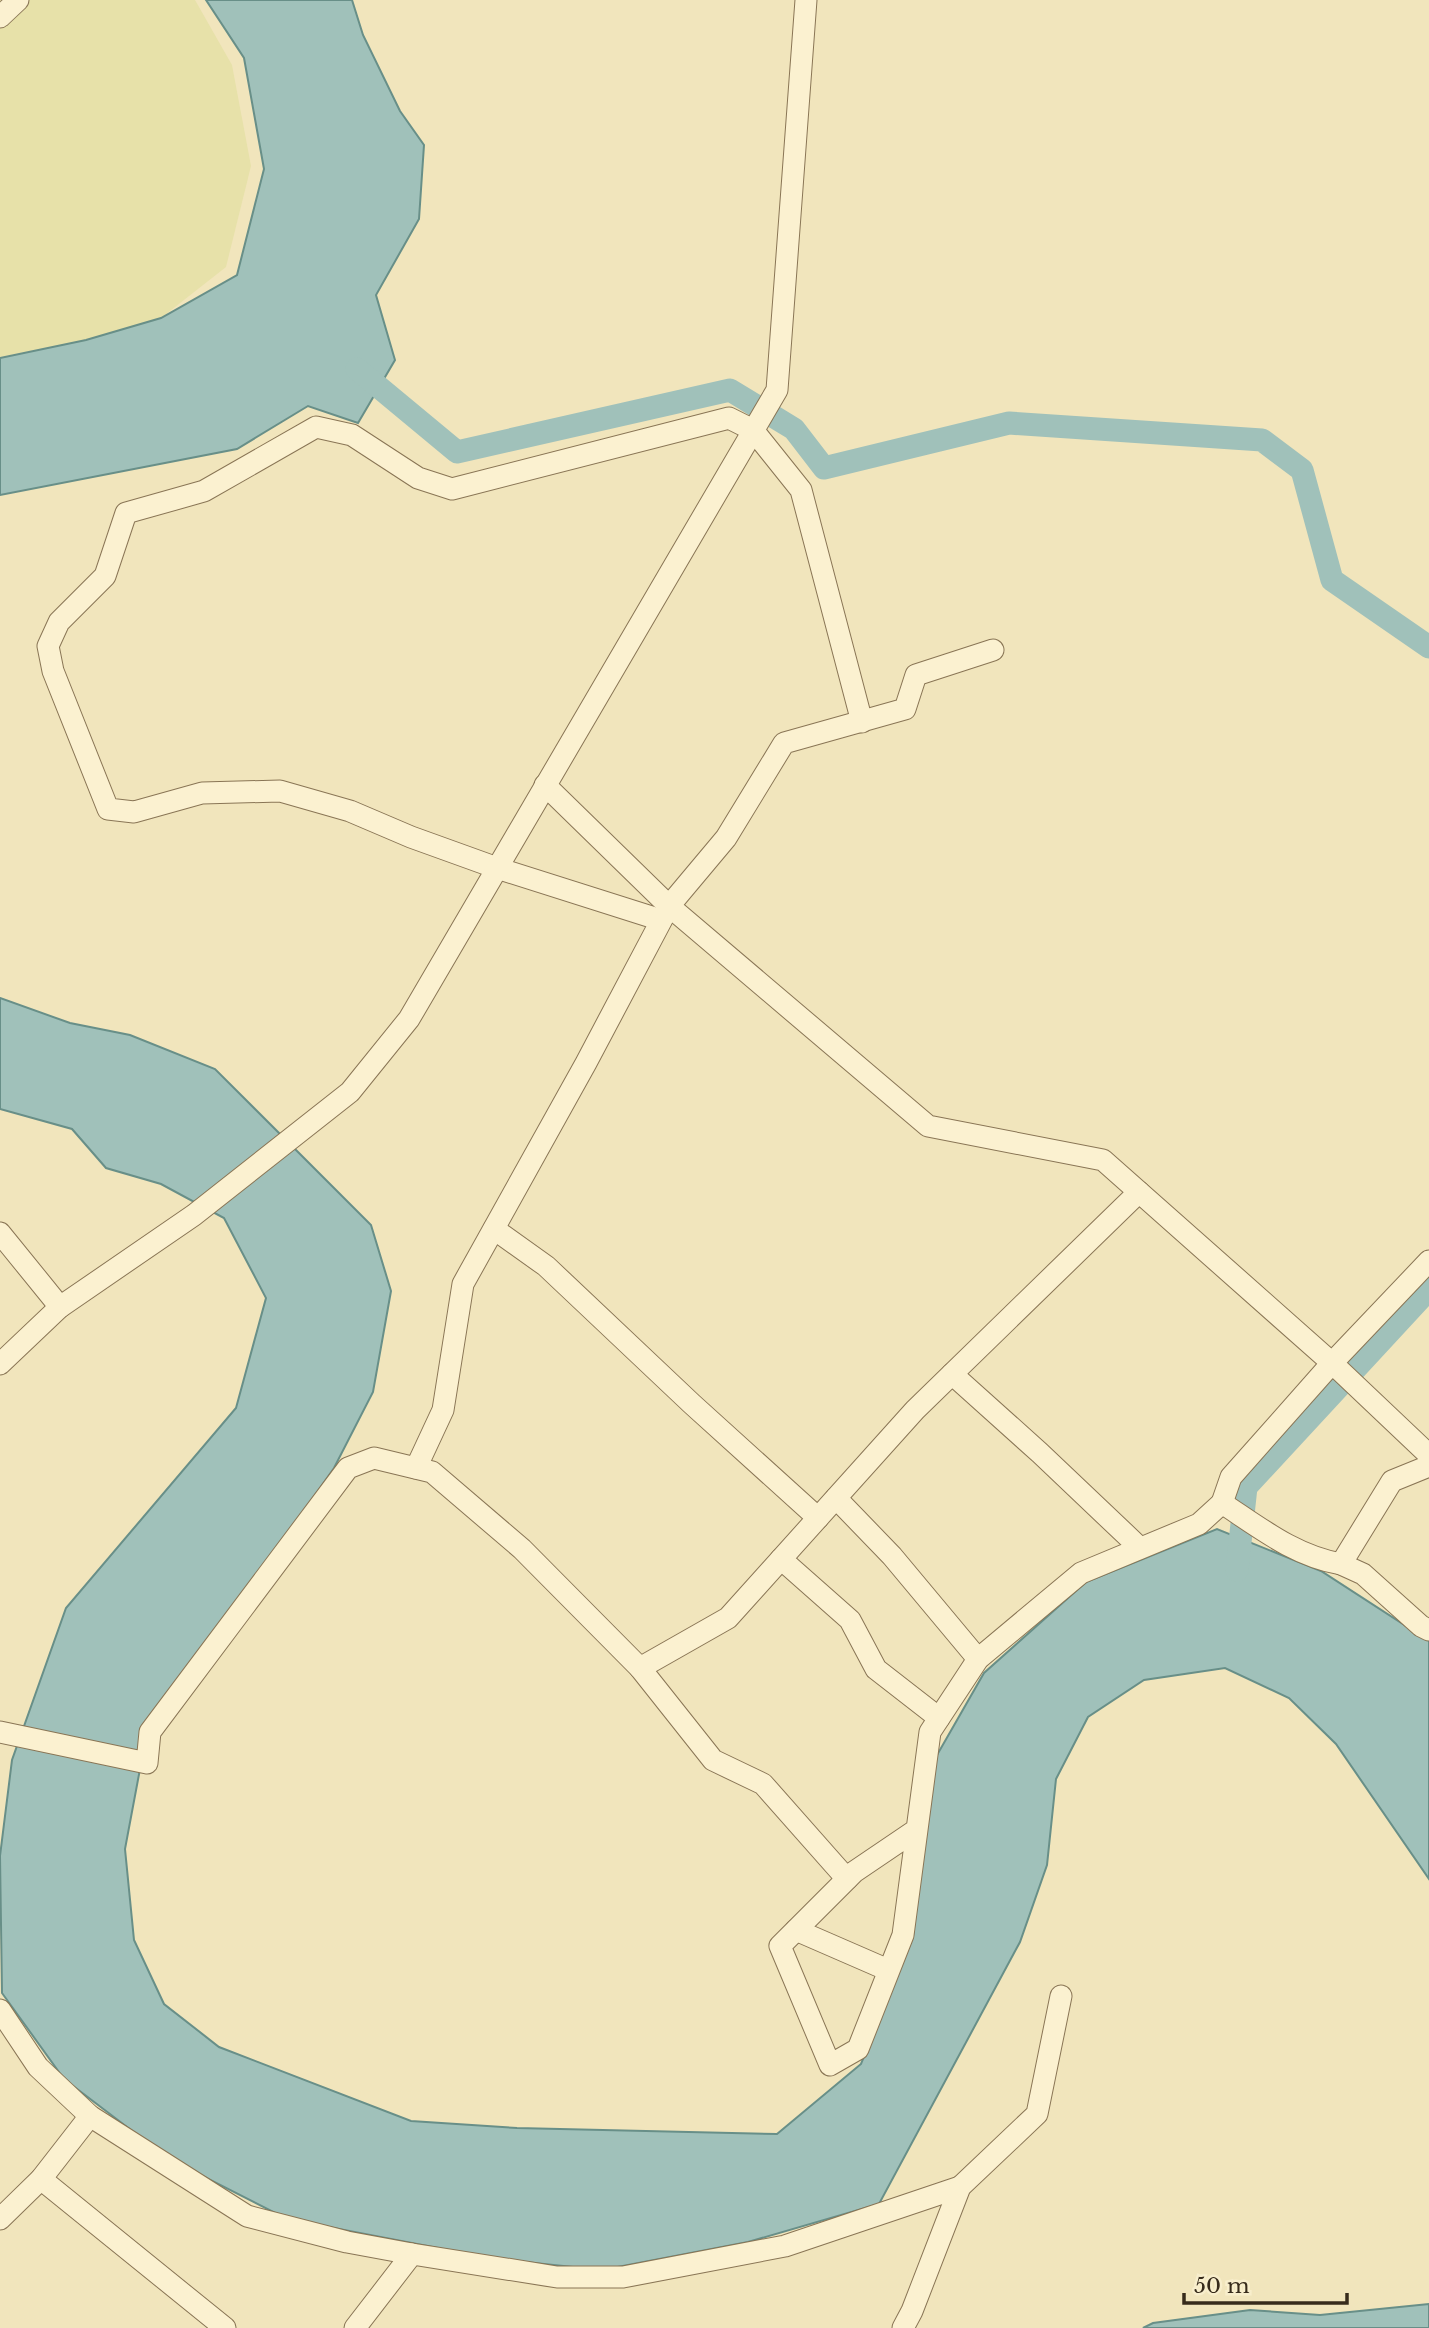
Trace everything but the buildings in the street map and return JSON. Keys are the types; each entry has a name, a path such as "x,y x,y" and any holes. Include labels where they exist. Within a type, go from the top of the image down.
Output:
{"street":[{"path":"0,17 18,0"},
{"path":"0,1364 60,1307 194,1215 350,1092 409,1019 776,390 806,0"},
{"path":"665,913 497,868 411,837 350,811 280,791 202,793 134,812 108,808 52,671 48,646 59,622 105,576 126,513 204,491 316,427 352,435 418,478 452,489 729,418 753,430 801,490 862,722"},
{"path":"416,1468 443,1410 463,1284 586,1063 665,913 726,838 783,743 905,709 916,675 993,650"},
{"path":"545,785 665,913 928,1126 1103,1160 1332,1363 1429,1455"},
{"path":"639,1668 728,1618 915,1410 1139,1192"},
{"path":"494,1229 547,1266 692,1404 818,1518"},
{"path":"0,1233 60,1307"},
{"path":"916,1830 847,1879 780,1946 830,2065 858,2049 903,1935 930,1732 978,1659 1081,1573 1199,1524 1222,1503 1231,1477 1332,1363 1429,1261"},
{"path":"951,1374 1040,1453 1140,1548"},
{"path":"8,1733 147,1763 150,1732 348,1468 374,1458 432,1472 522,1549 639,1668 713,1760 763,1784 847,1879"},
{"path":"1341,1564 1392,1481 1429,1466"},
{"path":"836,1498 892,1556 978,1659"},
{"path":"1222,1503 1287,1546 1317,1560 1341,1564 1363,1574 1421,1626 1429,1630"},
{"path":"781,1559 850,1620 876,1669 939,1718"},
{"path":"796,1930 888,1970"},
{"path":"903,2328 960,2187 1037,2113 1061,1996"},
{"path":"0,2010 38,2067 90,2116 247,2216 347,2242 412,2255 557,2277 623,2277 785,2246 960,2187"},
{"path":"0,2219 41,2179 90,2116"},
{"path":"41,2179 225,2328"},
{"path":"355,2328 412,2255"}],"shaded area":[{"path":"0,0 195,0 232,65 251,166 226,267 161,318 86,340 0,357"}],"water":[{"path":"206,0 352,0 363,35 400,111 424,145 419,219 376,295 395,360 358,423 308,406 237,449 0,495 0,358 86,340 161,318 237,275 264,169 244,58"},
{"path":"0,998 70,1023 130,1035 215,1069 371,1225 391,1291 373,1392 334,1468 146,1737 125,1849 134,1940 164,2004 219,2047 411,2121 517,2128 777,2134 861,2064 913,1936 933,1762 984,1673 1086,1582 1217,1529 1321,1571 1429,1641 1429,1879 1336,1744 1289,1698 1225,1668 1144,1680 1088,1717 1056,1779 1047,1865 1020,1942 879,2204 748,2242 602,2270 495,2259 287,2219 169,2159 64,2079 2,1993 0,1856 12,1760 66,1608 236,1408 266,1298 224,1218 161,1184 106,1168 72,1129 0,1109"},
{"path":"1429,2304 1429,2328 1143,2328 1153,2323 1250,2310 1320,2315"}],"waterway":[{"path":"357,369 457,452 730,390 794,429 824,468 1009,423 1262,440 1302,470 1332,580 1429,647"},
{"path":"1237,1570 1246,1487 1429,1289"}]}
